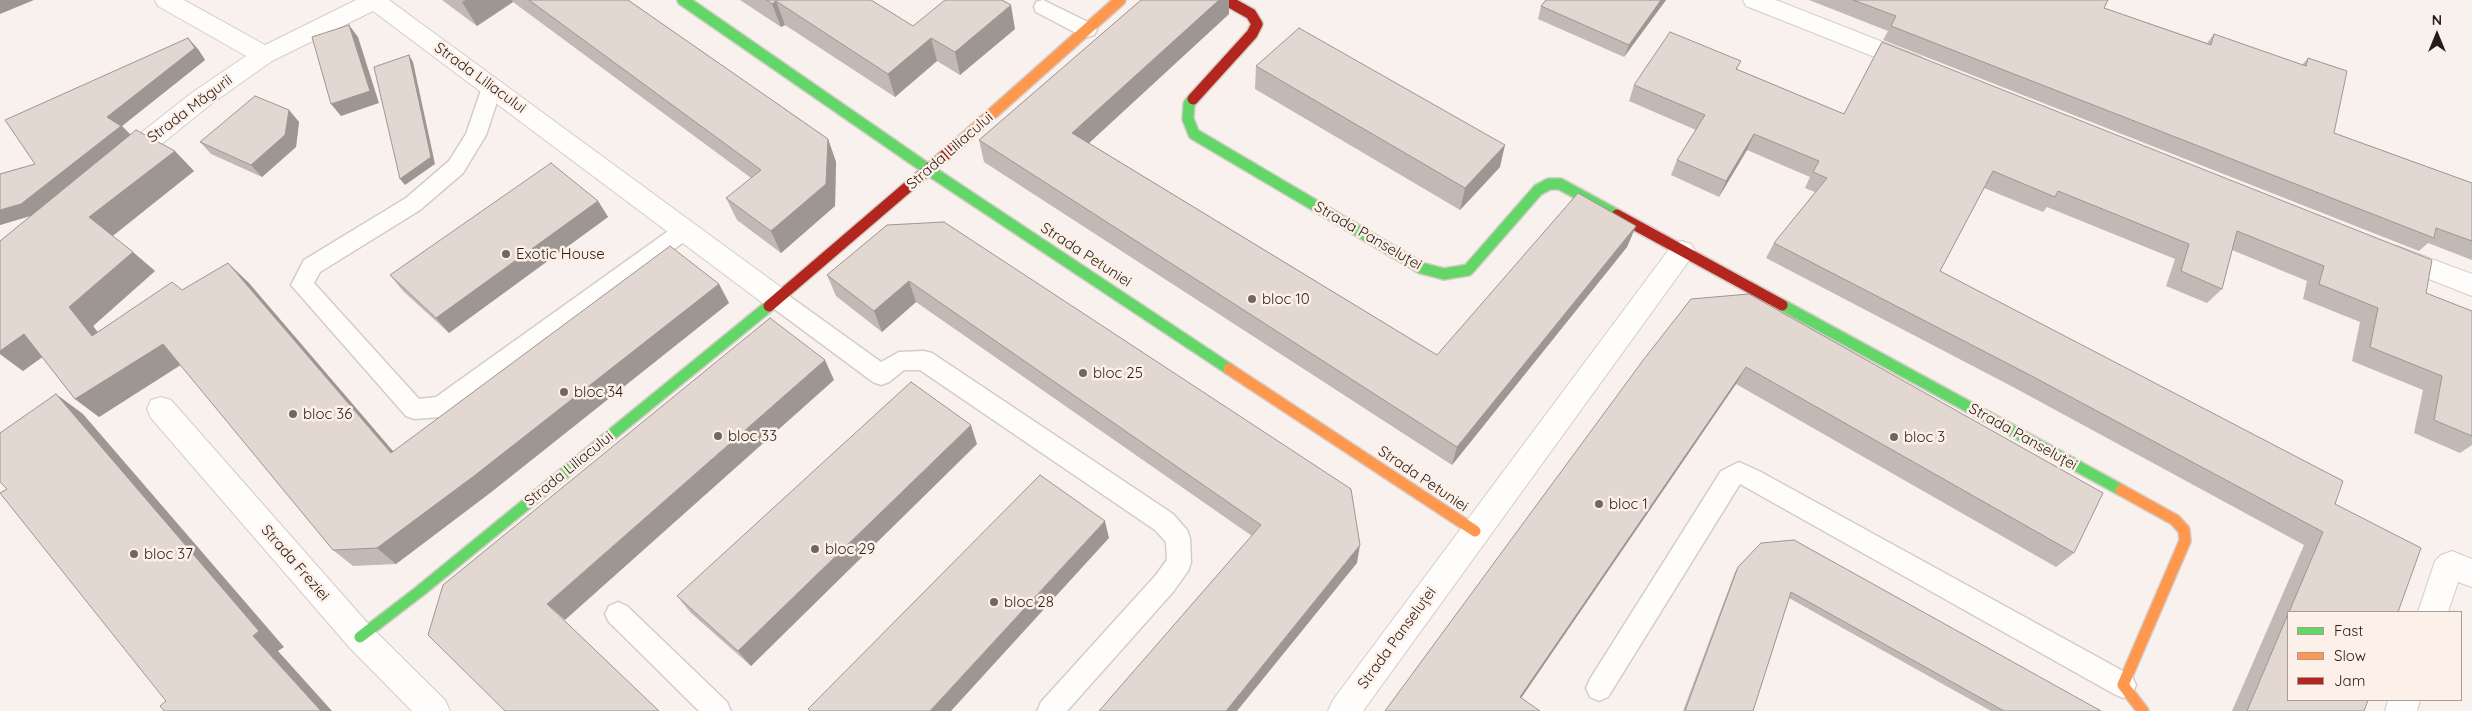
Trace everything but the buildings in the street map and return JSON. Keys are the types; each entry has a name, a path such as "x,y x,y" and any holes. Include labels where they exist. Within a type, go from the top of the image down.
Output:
{"street":[{"path":"166,0 264,56"},
{"name":"Strada Măgurii","path":"101,178 202,98 264,56 375,0"},
{"name":"Strada Liliacului","path":"375,0 777,299"},
{"name":"Strada Petuniei","path":"683,0 929,170 1475,531"},
{"name":"Strada Liliacului","path":"360,637 420,591 777,299 929,170 1120,0"},
{"name":"Strada Panseluței","path":"1226,0 1251,14 1257,24 1252,34 1189,104 1188,119 1194,134 1421,268 1444,274 1468,270 1538,190 1549,184 1560,184 2174,520 2184,530 2185,540 2123,685"},
{"path":"1754,0 1938,73"},
{"path":"2380,249 2472,286"},
{"name":"Strada Panseluței","path":"1344,711 1682,251"},
{"name":"Strada Freziei","path":"160,410 360,637 434,711"},
{"path":"2433,611 2446,571 2452,565 2472,573"},
{"path":"2123,685 2143,711"}],"lane":[{"path":"1044,7 1087,30"},
{"path":"492,87 476,135 456,167 413,204 312,266 302,285 414,409 441,407 685,230"},
{"path":"777,299 881,376 899,361 924,360 1164,522 1178,538 1178,562 1164,584 1050,711"},
{"path":"1599,688 1728,478 1738,473 1759,482 2123,685"},
{"path":"618,614 718,711"}],"traffic: fast":[{"path":"683,0 929,170 1229,369"},
{"path":"1193,99 1189,104 1188,119 1194,134 1421,268 1444,274 1468,270 1538,190 1549,184 1560,184 1617,215"},
{"path":"1782,305 2121,490"},
{"path":"360,637 420,591 769,306"}],"traffic: slow":[{"path":"958,144 1120,0"},
{"path":"1229,369 1475,531"},
{"path":"2121,490 2175,520 2184,530 2185,541 2123,685 2143,711"}],"traffic: jam":[{"path":"1193,99 1252,34 1257,24 1251,14 1226,0"},
{"path":"769,306 958,144"},
{"path":"1617,215 1782,305"}],"place":[{"name":"Exotic House","path":"506,254"},
{"name":"bloc 10","path":"1252,299"},
{"name":"bloc 25","path":"1083,373"},
{"name":"bloc 34","path":"564,392"},
{"name":"bloc 36","path":"293,414"},
{"name":"bloc 33","path":"718,436"},
{"name":"bloc 3","path":"1894,437"},
{"name":"bloc 1","path":"1599,504"},
{"name":"bloc 29","path":"815,549"},
{"name":"bloc 37","path":"134,554"},
{"name":"bloc 28","path":"994,602"}]}
